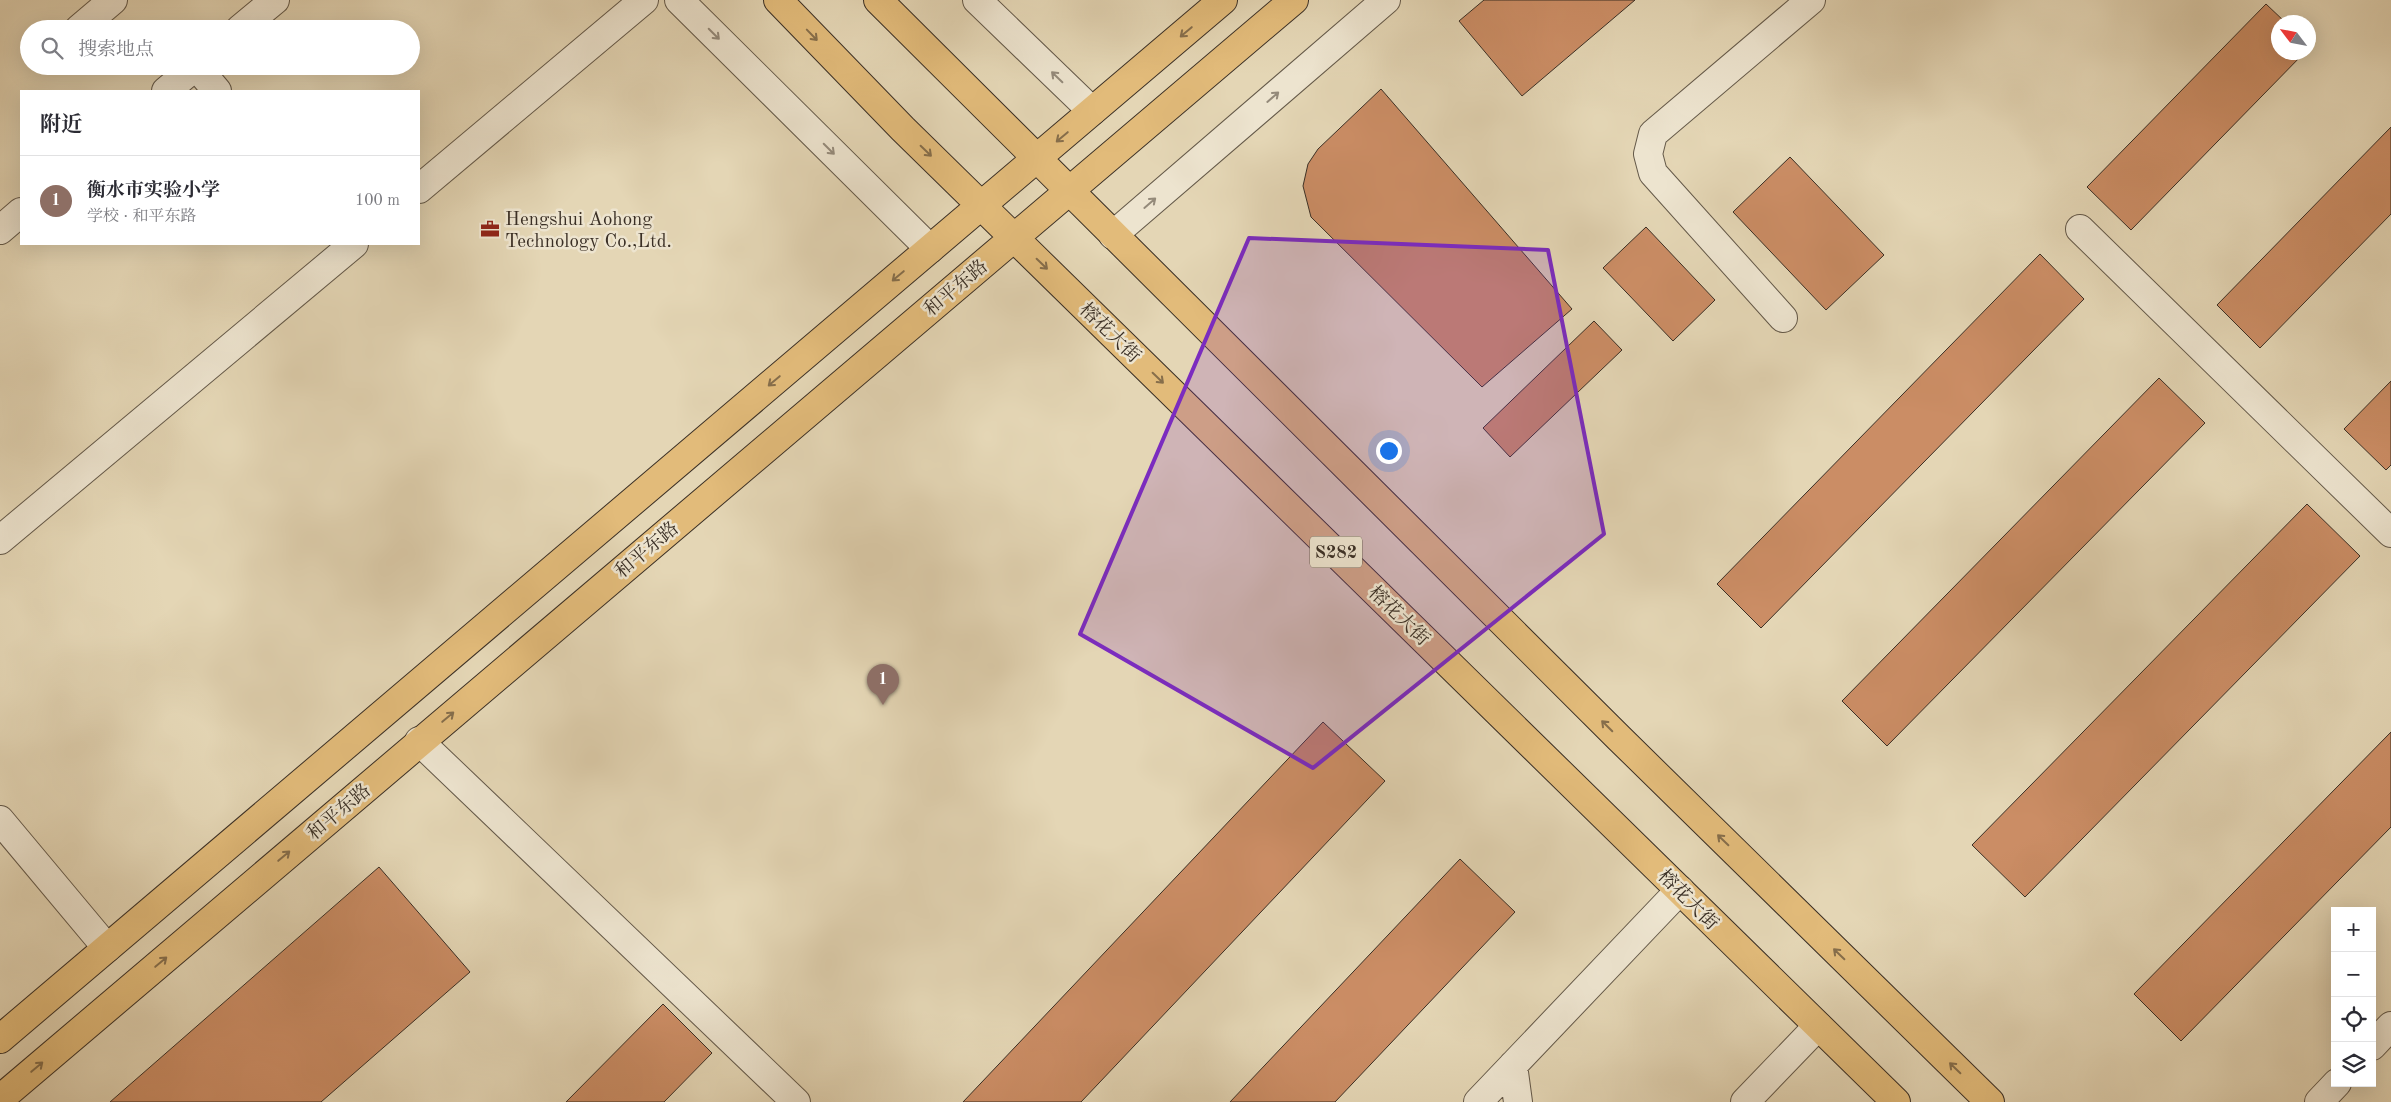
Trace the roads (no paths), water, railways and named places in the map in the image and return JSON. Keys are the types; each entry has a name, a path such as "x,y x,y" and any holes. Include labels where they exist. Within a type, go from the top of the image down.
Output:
{"main road":[{"name":"榕花大街","path":"778,0 982,206 1896,1102"},
{"path":"878,0 1068,191 1990,1102"},
{"path":"0,1039 1224,0"},
{"name":"和平东路","path":"11,1097 419,741 1294,0"}],"street":[{"path":"90,20 113,0"},
{"path":"251,20 275,0"},
{"path":"420,188 644,0"},
{"path":"679,0 930,249"},
{"path":"977,0 1092,111"},
{"path":"1113,235 1386,0"},
{"path":"1782,318 1653,173 1648,154 1653,134 1812,0"},
{"path":"167,90 185,75"},
{"path":"204,75 216,90"},
{"path":"0,230 20,213"},
{"path":"2080,229 2391,533"},
{"path":"0,540 349,245"},
{"path":"419,741 796,1102"},
{"path":"0,820 107,948"},
{"path":"1478,1102 1680,890"},
{"path":"1745,1102 1818,1026"},
{"path":"2376,1042 2391,1026"},
{"path":"1513,1065 1518,1102"},
{"path":"2319,1102 2333,1087"}],"place":[{"name":"Hengshui Aohong Technology Co.,Ltd.","path":"490,229"},
{"name":"衡水市实验小学","path":"883,705"}]}
